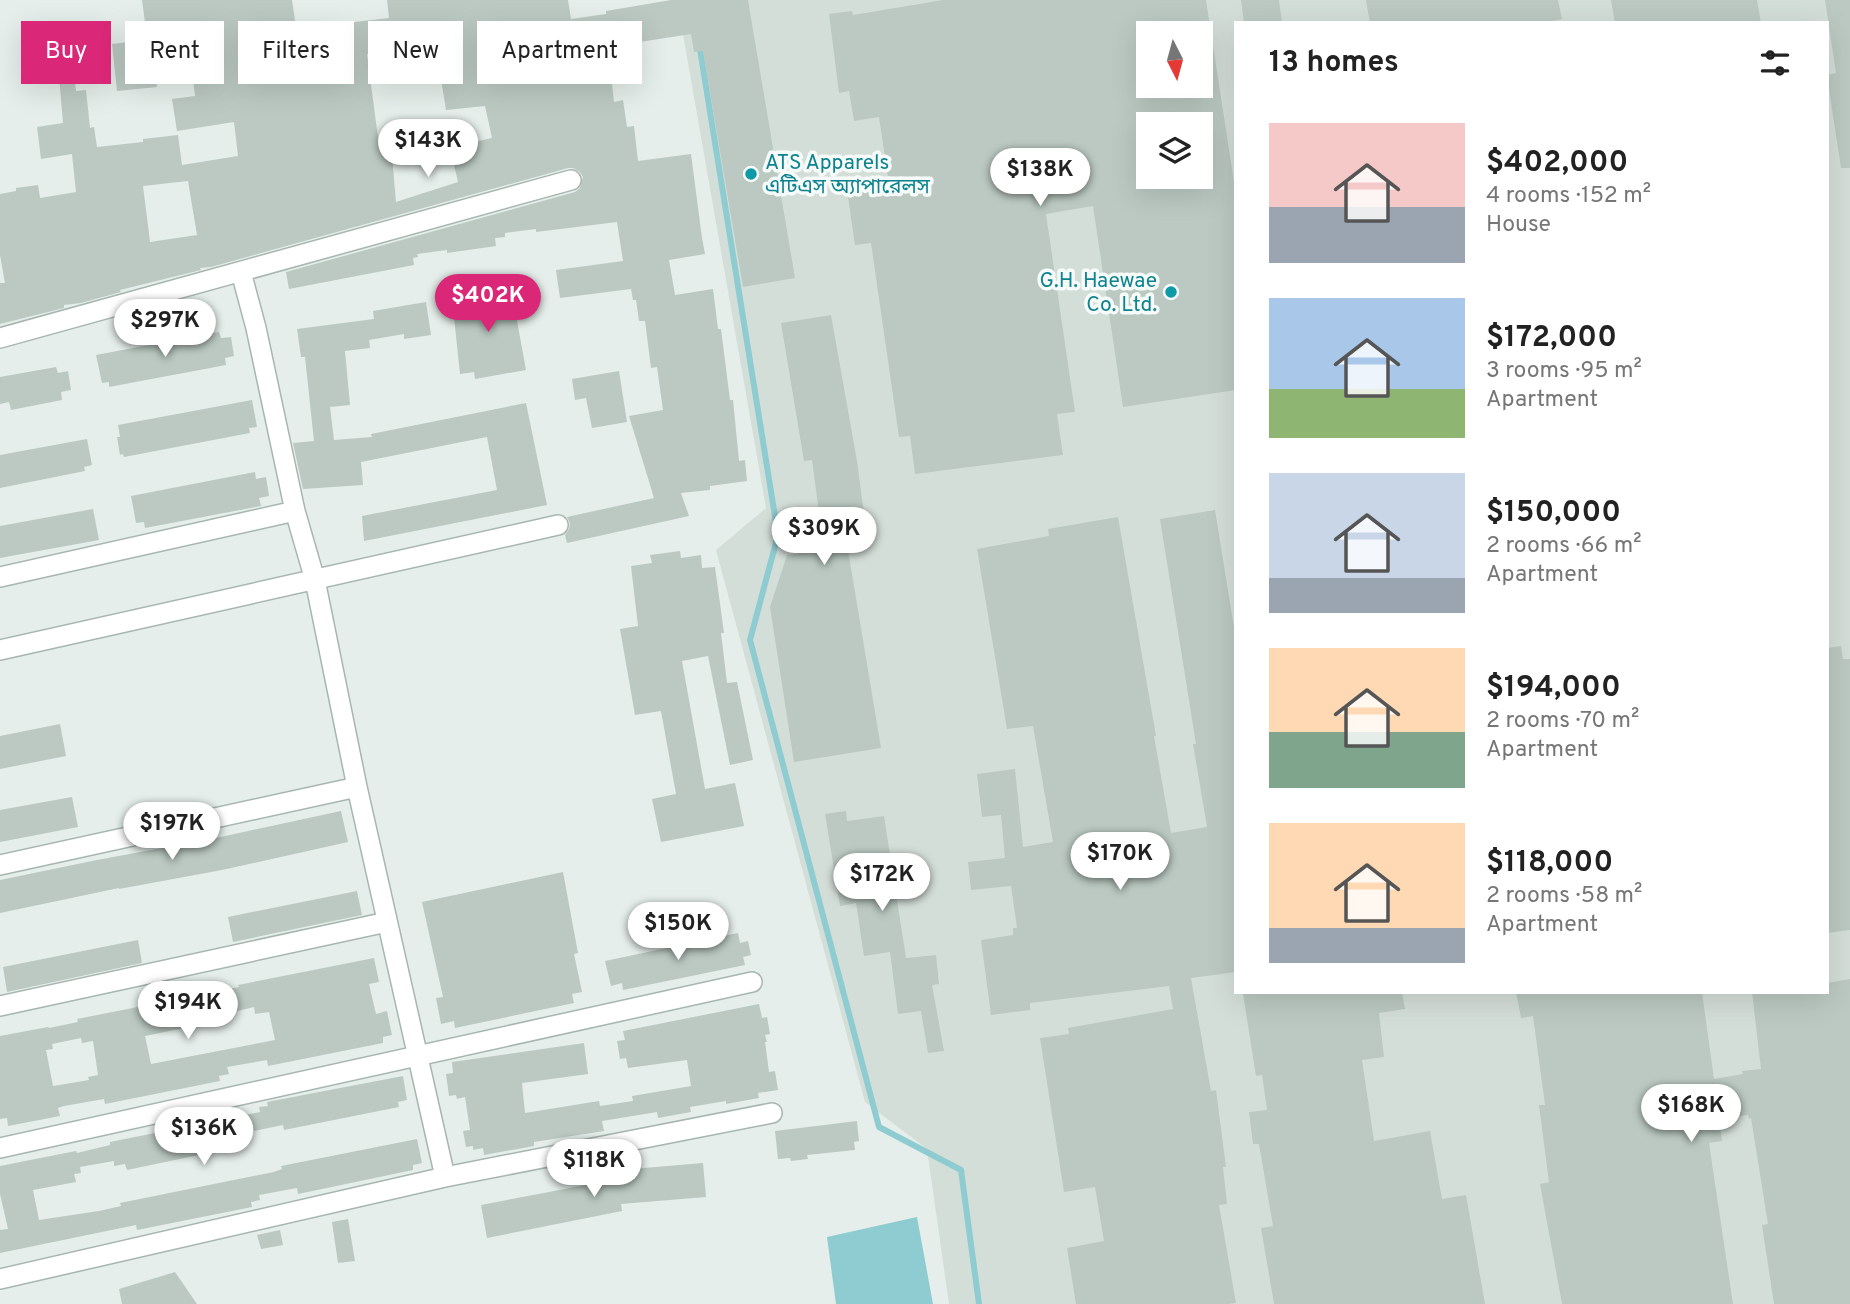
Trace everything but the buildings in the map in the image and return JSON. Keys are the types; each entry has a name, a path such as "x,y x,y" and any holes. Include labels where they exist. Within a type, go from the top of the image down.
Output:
{"street":[{"path":"0,338 571,180"},
{"path":"241,272 256,328 295,511 315,580 356,787 445,1177"},
{"path":"0,577 295,511"},
{"path":"0,650 558,525"},
{"path":"0,865 356,787"},
{"path":"0,1006 387,922"},
{"path":"0,1148 752,982"},
{"path":"0,1279 445,1177 772,1113"}],"shaded area":[{"path":"677,0 1850,0 1850,1304 949,1304 927,1149 865,1102 716,550 766,508"}],"water":[{"path":"917,1217 933,1304 836,1304 827,1237"}],"waterway":[{"path":"699,43 778,535 750,640 879,1127 961,1170 979,1304"}],"place":[{"name":"ATS Apparels এটিএস অ্যাপারেলস","path":"751,174"},
{"name":"G.H. Haewae Co. Ltd.","path":"1171,292"}]}
